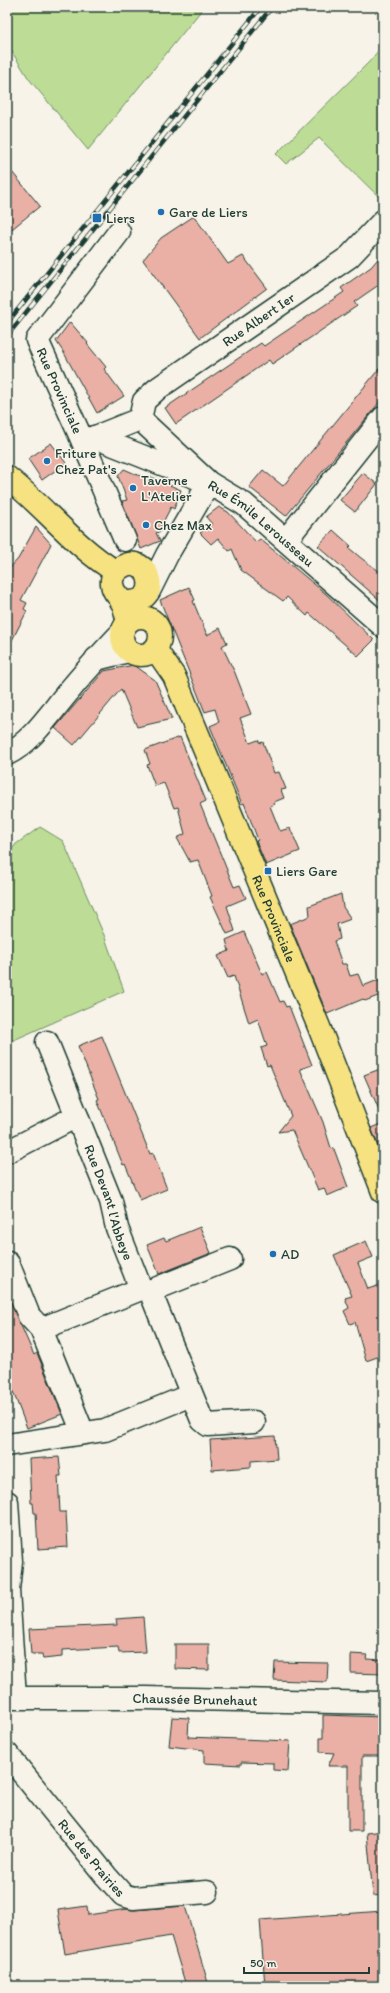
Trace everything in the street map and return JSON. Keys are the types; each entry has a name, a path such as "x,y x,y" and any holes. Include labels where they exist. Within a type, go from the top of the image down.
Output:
{"main road":[{"path":"7,478 26,492 93,557 116,571"},
{"path":"137,565 125,564 116,571 111,582 113,593 134,616 156,623 160,632 161,641 156,650 148,655 137,656 134,616 150,581 146,571 137,565"},
{"name":"Rue Provinciale","path":"156,650 174,676 319,1027 383,1192"}],"street":[{"name":"Rue Albert Ier","path":"140,418 144,401 157,389 349,257 383,221"},
{"name":"Rue Provinciale","path":"119,232 37,340 88,440 140,418"},
{"name":"Rue Émile Lerousseau","path":"140,418 209,483 244,504 383,626"},
{"path":"286,540 383,418"},
{"path":"7,754 15,750 38,727 134,616 167,555 209,483 88,440"},
{"path":"88,440 125,540"},
{"path":"137,565 167,555"},
{"name":"Rue Devant l'Abbeye","path":"47,1042 111,1201 117,1228 202,1420 208,1425 254,1422"},
{"path":"7,1152 77,1116"},
{"path":"41,1329 230,1259"},
{"path":"8,1263 29,1316 41,1329 83,1433"},
{"path":"7,1445 105,1430 191,1395"},
{"path":"7,1502 11,1561 8,1590 11,1698"},
{"name":"Chaussée Brunehaut","path":"11,1698 383,1703"},
{"name":"Rue des Prairies","path":"7,1754 123,1895 133,1898 208,1892"}],"green space":[{"path":"13,7 204,7 88,150 29,79 7,44 7,13"},
{"path":"383,45 383,201 319,138 286,164 276,154 369,62"},
{"path":"40,827 63,841 104,935 124,991 7,1043 7,856 16,844"}],"building":[{"path":"7,166 40,206 7,233"},
{"path":"194,216 228,264 243,256 267,288 200,338 143,260 161,238"},
{"path":"383,253 383,282 354,302 357,306 272,364 269,360 176,424 165,408 261,343 264,346 344,292 341,288 371,267"},
{"path":"70,322 106,367 104,369 124,396 97,413 56,341"},
{"path":"383,364 383,398 286,516 249,487 263,470 283,486"},
{"name":"Friture Chez Pat's","path":"51,443 66,463 42,480 28,459"},
{"path":"124,469 147,479 149,476 181,490 174,509 171,507 161,526 163,530 156,533 160,541 141,549 122,501 127,500 118,476"},
{"path":"363,473 377,484 355,512 340,500"},
{"path":"219,507 228,512 256,542 260,539 326,594 374,640 358,656 309,613 307,616 287,597 283,601 241,570 232,549 229,551 218,538 211,544 200,533 212,524 206,517"},
{"path":"36,527 51,544 21,600 27,603 24,609 27,611 7,650 7,571 18,559"},
{"path":"333,530 351,546 349,548 383,574 383,603 318,546"},
{"path":"189,587 207,635 220,628 227,643 222,646 235,673 251,714 240,718 250,743 258,740 260,743 263,742 274,773 279,772 286,789 281,790 284,798 274,802 275,804 270,806 280,831 290,828 300,851 266,865 256,841 258,840 244,803 242,804 210,726 219,722 215,709 205,712 160,600"},
{"path":"134,665 155,680 172,719 137,727 121,689 74,745 55,728 104,671"},
{"path":"180,737 206,801 200,804 234,887 240,885 246,898 227,906 235,931 227,934 210,897 212,896 198,860 190,862 177,838 185,834 178,807 174,808 164,783 155,786 147,765 150,764 145,750"},
{"path":"341,894 343,907 351,919 337,924 340,939 334,941 342,964 346,964 350,976 358,974 363,986 383,978 383,994 365,1001 363,999 327,1014 290,924 310,916 309,906"},
{"path":"244,932 262,974 267,972 280,1002 283,1001 286,1007 289,1006 312,1065 300,1069 323,1122 331,1148 334,1149 348,1187 327,1196 324,1188 318,1190 292,1130 278,1132 291,1116 270,1065 267,1066 261,1048 267,1046 258,1019 249,1023 234,976 228,978 218,956 229,951 226,940"},
{"path":"102,1036 150,1154 153,1153 167,1189 140,1200 125,1164 123,1165 97,1100 99,1099 78,1046"},
{"path":"383,1068 383,1119 364,1075"},
{"path":"383,1123 383,1157 371,1128"},
{"path":"200,1227 211,1253 159,1274 147,1245 164,1238 166,1241"},
{"path":"366,1241 373,1257 358,1263 368,1289 380,1285 383,1292 383,1355 366,1361 355,1322 350,1324 344,1311 349,1308 345,1298 352,1296 334,1255"},
{"path":"7,1294 34,1355 37,1353 62,1414 27,1428 7,1376"},
{"path":"275,1436 277,1459 251,1461 251,1467 212,1470 210,1440"},
{"path":"59,1457 61,1476 58,1476 60,1512 66,1512 68,1547 38,1549 36,1513 34,1513 33,1503 31,1503 29,1459"},
{"path":"143,1617 146,1652 119,1653 118,1647 62,1650 62,1657 43,1659 42,1654 31,1654 29,1629 117,1625 116,1619"},
{"path":"175,1644 209,1644 209,1670 175,1669"},
{"path":"351,1654 367,1655 366,1659 383,1660 383,1674 351,1673"},
{"path":"275,1662 328,1663 327,1682 274,1680"},
{"path":"323,1715 383,1717 382,1756 362,1756 362,1831 348,1831 348,1766 328,1766 334,1753 320,1752 320,1738 323,1738"},
{"path":"172,1717 189,1718 188,1737 290,1741 288,1771 273,1770 273,1763 241,1762 241,1765 204,1763 204,1750 169,1746"},
{"path":"383,1831 383,1895 373,1896 367,1833"},
{"path":"87,1906 88,1915 127,1909 134,1910 185,1906 209,1986 186,1986 171,1936 65,1954 58,1910"},
{"path":"383,1911 383,1986 265,1986 260,1920"}],"railway":[{"path":"7,323 261,7"},
{"path":"7,336 272,7"}],"place":[{"name":"Gare de Liers","path":"161,212"},
{"name":"Liers","path":"97,218"},
{"name":"Friture Chez Pat's","path":"47,461"},
{"name":"Taverne L'Atelier","path":"133,488"},
{"name":"Chez Max","path":"146,525"},
{"name":"Liers Gare","path":"268,871"},
{"name":"AD","path":"273,1254"}]}
